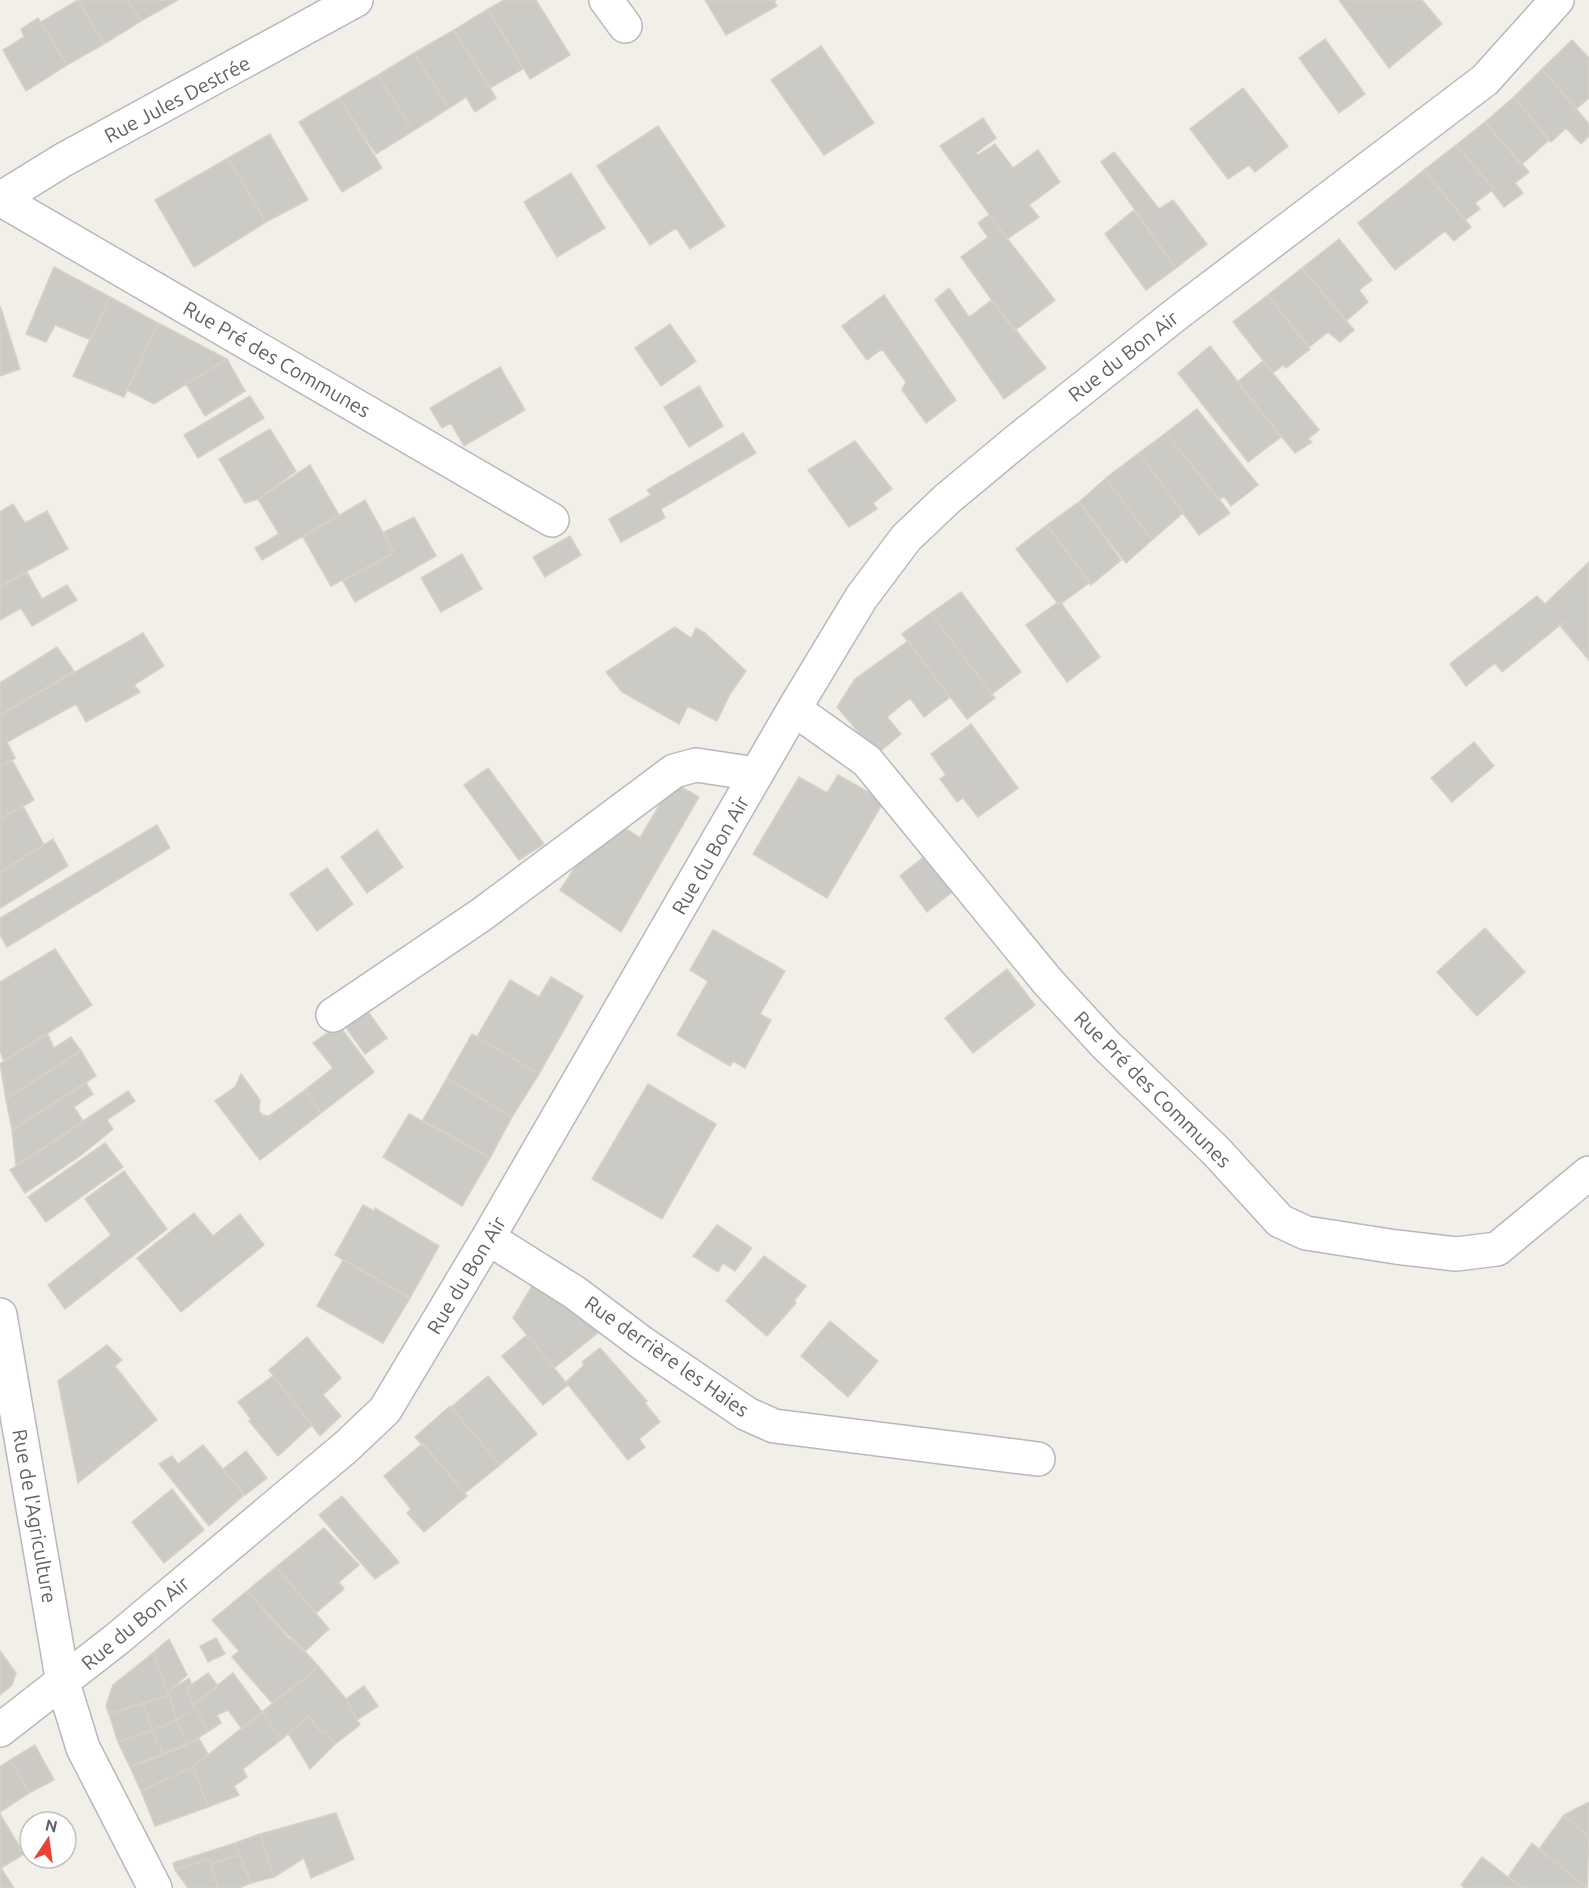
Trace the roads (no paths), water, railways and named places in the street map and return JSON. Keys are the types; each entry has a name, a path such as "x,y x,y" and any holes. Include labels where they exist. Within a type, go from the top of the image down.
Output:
{"street":[{"name":"Rue Jules Destrée","path":"0,199 63,160 356,0"},
{"name":"Rue du Bon Air","path":"0,1730 63,1683 337,1455 385,1410 488,1238 794,709 861,598 906,538 947,499 1179,312 1485,80 1557,0"},
{"name":"Rue Pré des Communes","path":"0,199 552,520"},
{"name":"Rue Pré des Communes","path":"794,709 867,761 1048,982 1106,1045 1216,1150 1280,1221 1306,1233 1396,1247 1456,1254 1497,1249 1589,1173"},
{"name":"Rue du Bon Air","path":"333,1015 481,915 674,771 696,765 756,774"},
{"name":"Rue derrière les Haies","path":"488,1238 574,1292 642,1343 747,1414 774,1426 1038,1459"},
{"name":"Rue de l'Agriculture","path":"0,1315 63,1683 83,1748 155,1888"}]}
